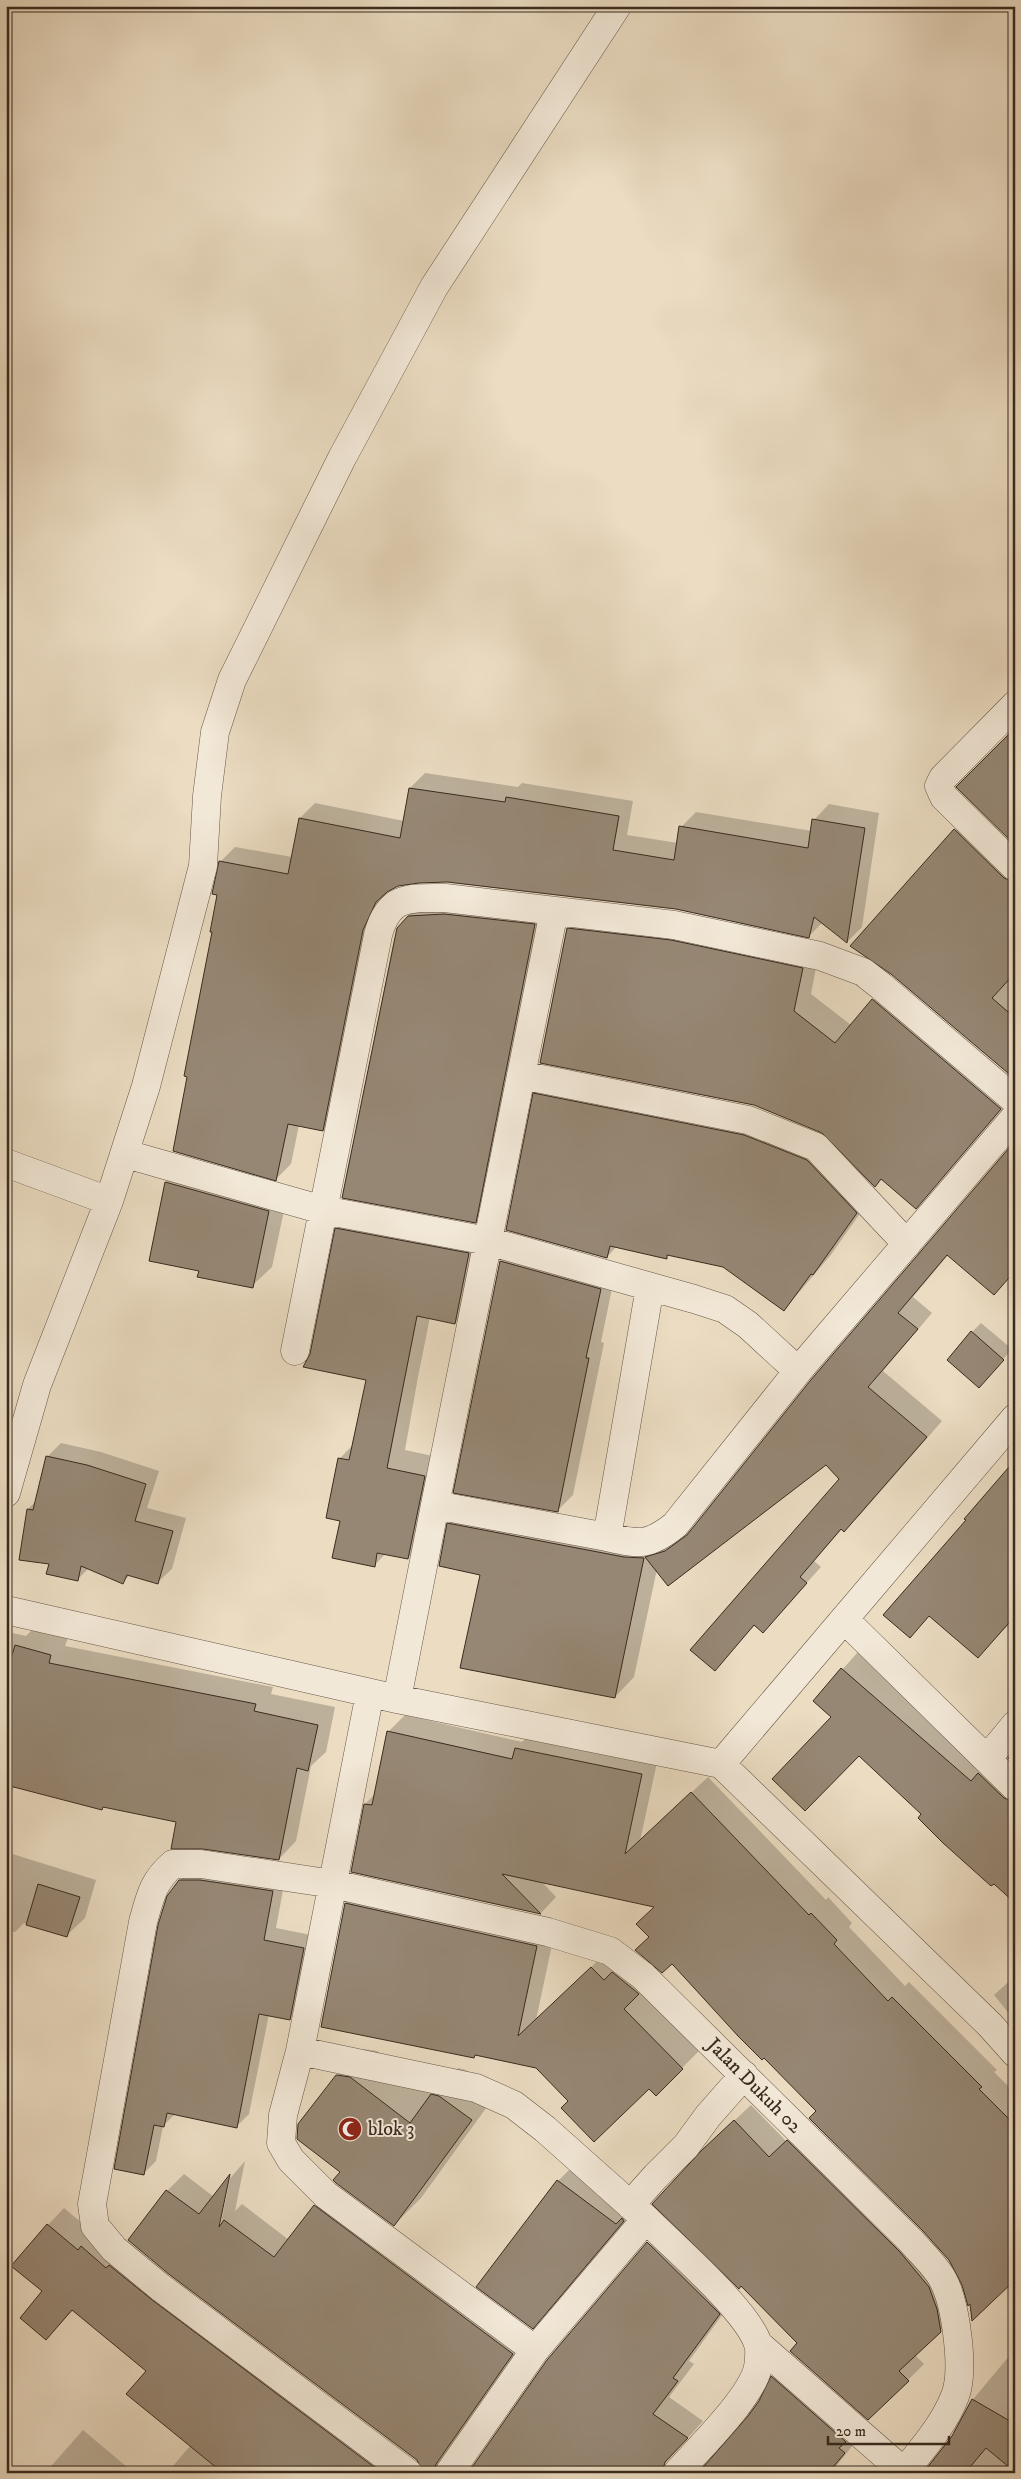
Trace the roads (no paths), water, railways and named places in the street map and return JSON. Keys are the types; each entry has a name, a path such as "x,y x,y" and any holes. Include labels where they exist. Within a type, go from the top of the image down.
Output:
{"street":[{"path":"6,1493 37,1385 110,1201 146,1086 204,866 214,732 232,680 342,458 434,287 617,6"},
{"path":"1015,705 943,778 939,786 944,797 1015,867"},
{"path":"295,1350 382,918 391,907 412,898 445,898 674,926 820,956 844,964 863,972 881,986 1015,1100"},
{"path":"397,1699 554,911"},
{"path":"521,1075 748,1120 808,1143 816,1147 907,1244"},
{"path":"435,1506 637,1544 652,1541 675,1525 798,1371 1015,1117"},
{"path":"126,1154 323,1210 488,1241 725,1309 748,1326 798,1371"},
{"path":"6,1163 110,1201"},
{"path":"606,1537 650,1288"},
{"path":"721,1764 1015,1418"},
{"path":"6,1610 397,1699 721,1764 990,2025 1015,2053"},
{"path":"844,1619 1015,1787"},
{"path":"370,1693 300,2051 284,2115 281,2144 291,2160 326,2196 535,2350"},
{"path":"987,1759 1015,1725"},
{"name":"Jalan Dukuh 02","path":"408,2473 160,2287 114,2249 94,2226 92,2204 143,1922 150,1894 160,1875 172,1864 201,1864 333,1884 548,1932 610,1951 643,1976 911,2241 943,2280 957,2325 960,2360 956,2395 932,2437 904,2473"},
{"path":"300,2051 476,2088 514,2105 545,2129 638,2212 728,2300 747,2324 758,2344 904,2473"},
{"path":"449,2473 535,2350 638,2212 656,2176 686,2146 708,2116 744,2075"},
{"path":"678,2473 744,2396 758,2367 758,2344"}],"place":[{"name":"blok 3","path":"350,2129"}]}
